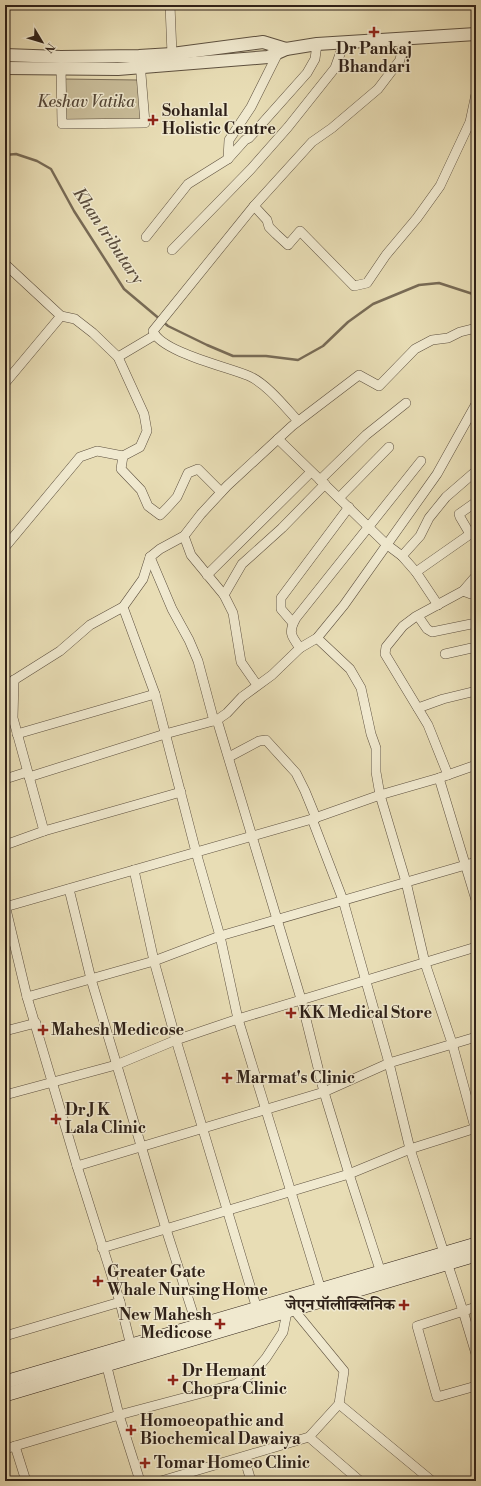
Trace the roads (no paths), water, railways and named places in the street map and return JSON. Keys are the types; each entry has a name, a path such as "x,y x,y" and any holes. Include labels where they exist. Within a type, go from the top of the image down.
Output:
{"main road":[{"path":"5,1382 105,1359 291,1311 446,1259 476,1244"},
{"path":"132,1351 197,1326 382,1273 446,1259 476,1256"},
{"path":"5,1396 105,1359"}],"street":[{"path":"170,5 172,54"},
{"path":"5,68 61,68 140,62 268,57 282,51 317,44 476,34"},
{"path":"118,357 155,332 168,312 254,206 312,142 332,128 378,89 400,60 404,39"},
{"path":"5,55 140,62 172,54 263,42 282,51"},
{"path":"172,250 251,169 288,127 335,68 344,43"},
{"path":"146,237 188,184 228,159 245,140 249,138 307,73 315,59 317,44"},
{"path":"228,159 229,140 251,107 282,51"},
{"path":"61,68 62,124 145,123 140,62"},
{"path":"254,206 267,220 269,227 288,245 300,231 354,286 367,283 386,255 417,218 440,186 470,122 476,94"},
{"path":"5,264 61,316 75,319 93,333 118,357 144,414 147,431 140,447 123,456 97,451 80,457 5,547"},
{"path":"7,386 61,316"},
{"path":"44,831 13,718 9,678 60,651 90,625 123,607 143,579 150,557 160,549 184,536 221,492 278,439 298,421 358,375 379,386 415,349 432,340 448,338 460,332 476,328"},
{"path":"155,332 165,342 188,356 250,376 266,389 298,421"},
{"path":"224,595 242,564 282,528 366,435 406,403"},
{"path":"5,779 28,774 216,720 227,713 242,697 272,675 300,648 317,638 344,605 437,474 476,404"},
{"path":"278,439 386,544 402,556 416,572 438,605"},
{"path":"339,498 389,447"},
{"path":"123,456 121,468 141,490 148,506 160,515 176,497 188,473 198,469 221,492"},
{"path":"300,648 291,634 291,627 293,623 421,461"},
{"path":"402,556 420,536 429,518 446,497 476,471"},
{"path":"207,575 312,472"},
{"path":"416,572 473,532 459,514 476,502"},
{"path":"293,623 281,609 280,598 348,507"},
{"path":"184,536 192,556 224,595 233,613 241,662 257,685"},
{"path":"150,557 172,609 189,640 198,662 229,756 301,999 324,1092 349,1174 382,1273"},
{"path":"476,576 463,592 418,616 403,626 386,647 385,654 428,725 443,777 465,865 476,900"},
{"path":"463,592 471,594 476,593"},
{"path":"123,607 155,694 196,852 220,936 238,1019 321,1290"},
{"path":"418,616 427,629 432,632 476,623"},
{"path":"102,1248 349,1174 410,1149 476,1129 452,1043 425,963 406,882 380,794 376,772 376,748 371,734 361,688 350,669 317,638"},
{"path":"445,654 476,647"},
{"path":"418,708 443,699 476,691"},
{"path":"17,734 155,694"},
{"path":"229,756 256,742 266,740 296,773 305,791 343,900 390,1063 410,1149 464,1311 476,1354"},
{"path":"132,1351 120,1302 77,1166 28,997 5,907 314,819 380,794 443,777 476,765"},
{"path":"5,845 44,831 180,792"},
{"path":"28,997 154,961 220,936 476,862"},
{"path":"134,870 154,961 176,1040 257,1309"},
{"path":"69,889 91,979 166,1229 197,1326"},
{"path":"5,1095 53,1083 116,1064 176,1040 238,1019 476,947"},
{"path":"5,1030 36,1023"},
{"path":"77,1166 324,1092 390,1063 476,1036"},
{"path":"5,1336 120,1302"},
{"path":"476,1307 417,1326 437,1397 476,1386"},
{"path":"5,1449 119,1415 236,1384 255,1371 266,1358 283,1332 291,1311 344,1371 339,1404 309,1437 161,1481"},
{"path":"105,1359 119,1415 140,1481"},
{"path":"339,1404 432,1481"},
{"path":"309,1437 360,1481"},
{"path":"15,1446 26,1481"},
{"path":"244,1456 251,1481"}],"waterway":[{"name":"Khan tributary","path":"5,155 16,154 37,161 51,169 74,211 124,289 168,326 233,356 266,356 298,360 323,346 348,322 373,304 419,285 439,283 476,295"}],"place":[{"name":"Dr Pankaj Bhandari","path":"374,32"},
{"name":"Sohanlal Holistic Centre","path":"153,120"},
{"name":"KK Medical Store","path":"291,1013"},
{"name":"Mahesh Medicose","path":"43,1030"},
{"name":"Marmat's Clinic","path":"227,1078"},
{"name":"Dr J K Lala Clinic","path":"56,1119"},
{"name":"Greater Gate Whale Nursing Home","path":"98,1281"},
{"name":"जेएन पॉलीक्लिनिक","path":"404,1305"},
{"name":"New Mahesh Medicose","path":"220,1324"},
{"name":"Dr Hemant Chopra Clinic","path":"173,1380"},
{"name":"Homoeopathic and Biochemical Dawaiya","path":"131,1430"},
{"name":"Tomar Homeo Clinic","path":"145,1463"}],"park label":[{"name":"Keshav Vatika","path":"86,102"}]}
